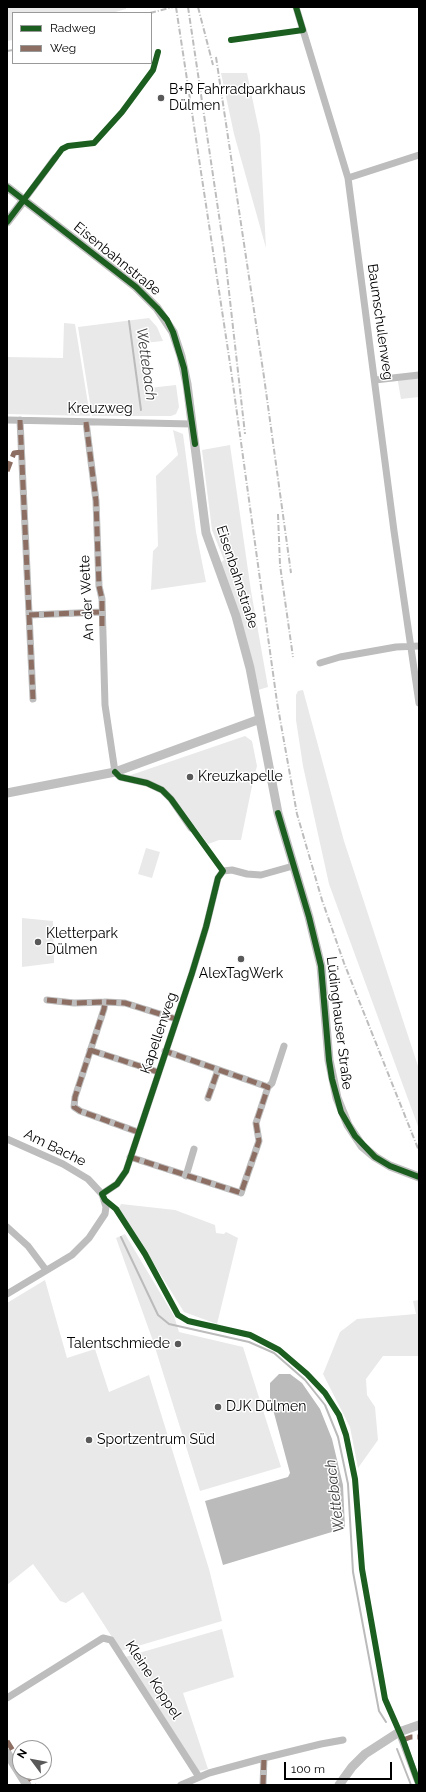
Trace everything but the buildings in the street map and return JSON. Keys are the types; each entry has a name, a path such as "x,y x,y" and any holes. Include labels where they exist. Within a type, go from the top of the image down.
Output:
{"street":[{"name":"Baumschulenweg","path":"296,7 348,178 419,703"},
{"path":"348,178 419,155"},
{"path":"7,222 55,158"},
{"name":"Eisenbahnstraße","path":"7,187 132,283 162,314 173,332 181,356 192,424 206,533 236,616 250,668 260,719"},
{"path":"375,380 419,375"},
{"name":"Kreuzweg","path":"7,420 192,424"},
{"path":"20,420 33,699"},
{"name":"An der Wette","path":"86,422 96,500 99,586 102,599 105,705 115,772"},
{"path":"29,615 102,612"},
{"path":"320,663 340,657 419,646"},
{"path":"7,793 115,772 260,719"},
{"name":"Lüdinghauser Straße","path":"260,719 278,813 309,917 321,966 329,1060 332,1079 341,1112 355,1136 375,1157 390,1166 419,1177"},
{"path":"115,772 120,777 147,783 162,790 171,799 191,828"},
{"name":"Kapellenweg","path":"104,1197 117,1184 126,1170 206,927 218,878 223,871 232,870 247,874 261,875 293,866"},
{"path":"47,1000 125,1003 176,1019"},
{"path":"105,1002 75,1097 74,1107 80,1112 138,1132"},
{"path":"130,1158 241,1194 260,1141 256,1124 268,1087 272,1083 284,1046"},
{"path":"90,1050 158,1072"},
{"path":"165,1052 268,1087"},
{"path":"208,1098 218,1070"},
{"name":"Am Bache","path":"8,1143 63,1164 88,1179 104,1197"},
{"path":"186,1176 194,1149"},
{"path":"7,1294 72,1255 89,1238 105,1214 104,1197"},
{"path":"7,1226 28,1246 46,1270"},
{"name":"Kleine Koppel","path":"7,1698 103,1638 111,1640 199,1777"},
{"path":"339,1785 352,1767 365,1754 399,1732 419,1724"},
{"path":"399,1732 419,1785"},
{"path":"181,1785 199,1777 264,1758 343,1740"},
{"path":"7,1753 27,1785"},
{"path":"263,1785 264,1758"}],"shaded area":[{"path":"7,7 126,7 126,9 116,12 12,12 12,40 7,41"},
{"path":"221,73 247,73 260,135 266,248 234,134"},
{"path":"149,318 157,327 163,341 144,343 149,388 176,385 179,407 176,414 171,416 92,416 78,327"},
{"path":"64,323 75,324 90,416 7,414 7,357 63,358"},
{"path":"419,374 419,397 401,399 397,376"},
{"path":"173,430 183,434 196,532 206,582 151,590 153,551 158,546 156,476 178,455"},
{"path":"230,445 251,591 268,687 255,691 218,564 224,560 212,530 202,450"},
{"path":"303,690 344,841 419,1069 419,1129 329,884 303,766 296,720 296,695 298,691"},
{"path":"245,736 252,741 257,766 241,840 219,840 208,844 173,798 128,776"},
{"path":"146,848 160,852 152,878 138,874"},
{"name":"Kletterpark Dülmen","path":"22,918 53,921 54,963 22,967"},
{"path":"121,1204 175,1210 215,1225 216,1233 224,1234 226,1232 238,1238 217,1324 184,1312 119,1208"},
{"name":"DJK Dülmen","path":"125,1234 174,1316 179,1332 243,1347 281,1467 200,1491 153,1341 116,1238"},
{"name":"Sportzentrum Süd","path":"45,1280 67,1358 95,1349 109,1392 149,1375 209,1569 222,1621 121,1651 83,1592 66,1603 60,1601 33,1564 7,1585 7,1303"},
{"path":"419,1300 419,1356 383,1356 366,1379 367,1395 375,1407 378,1440 358,1468 350,1427 323,1374 340,1332 357,1319 416,1314 413,1301"},
{"path":"222,1629 234,1677 183,1693 208,1769 199,1771 125,1657"}],"water":[{"path":"279,1374 290,1374 302,1383 320,1409 332,1439 343,1485 345,1528 223,1565 205,1501 288,1477 290,1473 270,1398 270,1383"}],"waterway":[{"name":"Wettebach","path":"129,321 141,410"},
{"name":"Wettebach","path":"121,1237 158,1315 169,1324 249,1342 274,1353 305,1380 325,1405 338,1437 348,1484 353,1572 379,1711 386,1722"},
{"name":"Wettebach","path":"397,1749 411,1785"}],"railway":[{"path":"152,12 173,7"},
{"path":"176,7 231,370 277,702 297,814 322,900 344,963 419,1151"},
{"path":"188,7 225,256 245,434"},
{"path":"198,7 213,65"},
{"path":"7,51 12,50"},
{"path":"216,57 264,377 291,573"},
{"path":"278,514 280,565 293,657"}],"marked path":[{"path":"20,420 33,699"},
{"path":"86,422 96,501 99,586 102,599 102,628"},
{"path":"7,471 14,453 21,452"},
{"path":"29,615 102,612"},
{"path":"47,1000 74,1003 105,1002"},
{"path":"138,1132 80,1111 74,1107 75,1097 105,1002 125,1003 176,1019"},
{"path":"90,1050 158,1072"},
{"path":"130,1157 241,1193 259,1141 256,1123 268,1087 165,1051"},
{"path":"208,1098 218,1070"},
{"path":"403,1740 411,1737 419,1737"},
{"path":"7,1741 12,1749"},
{"path":"263,1785 264,1758"},
{"path":"31,1780 34,1785"}],"cycle path":[{"path":"231,40 303,30 296,7"},
{"path":"7,222 62,149 68,146 94,143 122,112 153,70 158,52"},
{"path":"7,187 136,287 167,320 173,332 184,368 195,444"},
{"path":"115,772 120,777 147,783 162,790 171,799 223,871 218,878 206,927 192,973 126,1171 117,1184 102,1194 105,1200 116,1209 145,1254 178,1315 188,1321 250,1335 279,1350 307,1374 325,1393 339,1415 346,1435 355,1479 362,1569 385,1699 403,1740 419,1785"},
{"path":"278,813 309,917 321,966 329,1060 332,1079 341,1112 355,1136 375,1157 390,1166 419,1177"}],"place":[{"name":"B+R Fahrradparkhaus Dülmen","path":"161,98"},
{"name":"Kreuzkapelle","path":"190,777"},
{"name":"Kletterpark Dülmen","path":"38,942"},
{"name":"AlexTagWerk","path":"241,959"},
{"name":"Talentschmiede","path":"178,1344"},
{"name":"DJK Dülmen","path":"218,1407"},
{"name":"Sportzentrum Süd","path":"89,1440"}]}
